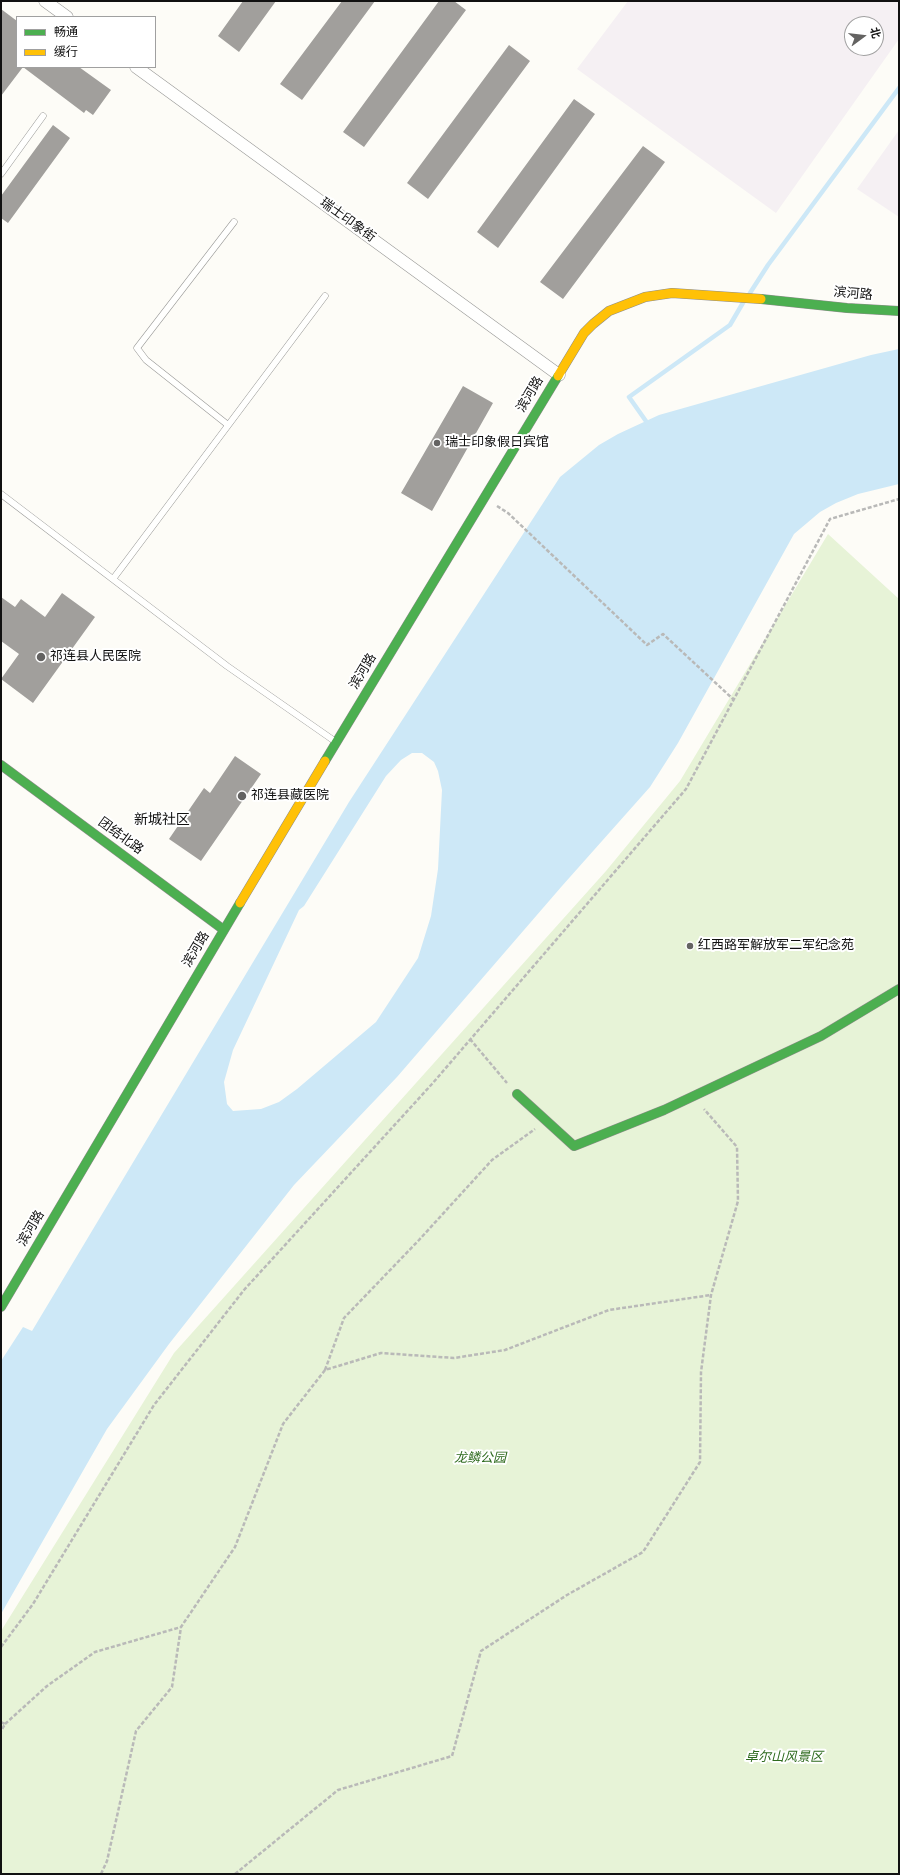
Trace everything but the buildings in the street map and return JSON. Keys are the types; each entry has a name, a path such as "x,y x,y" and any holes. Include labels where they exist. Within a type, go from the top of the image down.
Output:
{"street":[{"path":"45,1 66,16"},
{"name":"瑞士印象街","path":"137,68 559,375"},
{"name":"滨河路","path":"1,1307 224,930 584,333 609,312 645,297 672,293 722,295 847,308 899,311"},
{"name":"团结北路","path":"1,765 224,930"},
{"path":"517,1094 574,1146 664,1110 821,1036 899,989"}],"lane":[{"path":"1,174 43,116"},
{"path":"228,425 146,360 137,348 234,222"},
{"path":"113,579 325,296"},
{"path":"1,494 228,666 336,743"}],"path":[{"path":"1,1647 33,1604 154,1405 244,1290 432,1084 686,789 830,519 899,499"},
{"path":"508,513 647,645 663,634 734,700"},
{"path":"470,1039 517,1094"},
{"path":"235,1874 338,1790 452,1756 481,1652 567,1594 643,1552 700,1462 701,1372 711,1295 738,1201 737,1146 694,1096"},
{"path":"101,1874 107,1860 136,1731 172,1687 181,1627 235,1547 283,1424 325,1370 344,1318 419,1240 492,1160 547,1121"},
{"path":"325,1370 380,1353 454,1358 505,1350 608,1310 711,1295"},
{"path":"1,1731 5,1724 47,1686 95,1652 181,1627"},
{"path":"1,1722 5,1724"}],"shaded area":[{"path":"628,1 899,1 899,39 776,213 577,69"},
{"path":"899,130 899,217 857,189"}],"green space":[{"name":"龙鳞公园","path":"828,534 899,599 899,1874 1,1874 1,1631 174,1353 606,871 680,781"}],"water":[{"path":"899,349 899,484 858,494 836,503 820,512 794,534 678,743 650,787 562,886 397,1077 294,1185 169,1344 107,1429 1,1614 1,1361 23,1327 32,1331 349,802 560,477 599,445 618,434 659,415 871,355","holes":["412,753 422,753 434,762 438,771 442,790 438,869 431,916 418,958 376,1022 297,1089 279,1102 261,1109 233,1111 227,1104 224,1082 233,1050 299,910 304,906 386,776 401,760"]}],"waterway":[{"path":"750,293 768,265 899,88"},
{"path":"648,424 629,397 730,325 744,301"}],"traffic: fast":[{"path":"761,299 847,308 899,311"},
{"path":"325,761 558,376"},
{"path":"1,765 224,930"},
{"path":"1,1307 240,903"},
{"path":"517,1094 574,1146 664,1110 821,1036 899,989"}],"traffic: slow":[{"path":"558,376 584,333 593,324 609,311 645,297 672,293 761,299"},
{"path":"240,903 325,761"}],"place":[{"name":"瑞士印象假日宾馆","path":"437,443"},
{"name":"祁连县人民医院","path":"41,657"},
{"name":"祁连县藏医院","path":"242,796"},
{"name":"红西路军解放军二军纪念苑","path":"690,946"}],"district":[{"name":"新城社区","path":"162,821"}],"park label":[{"name":"卓尔山风景区","path":"784,1758"}]}
